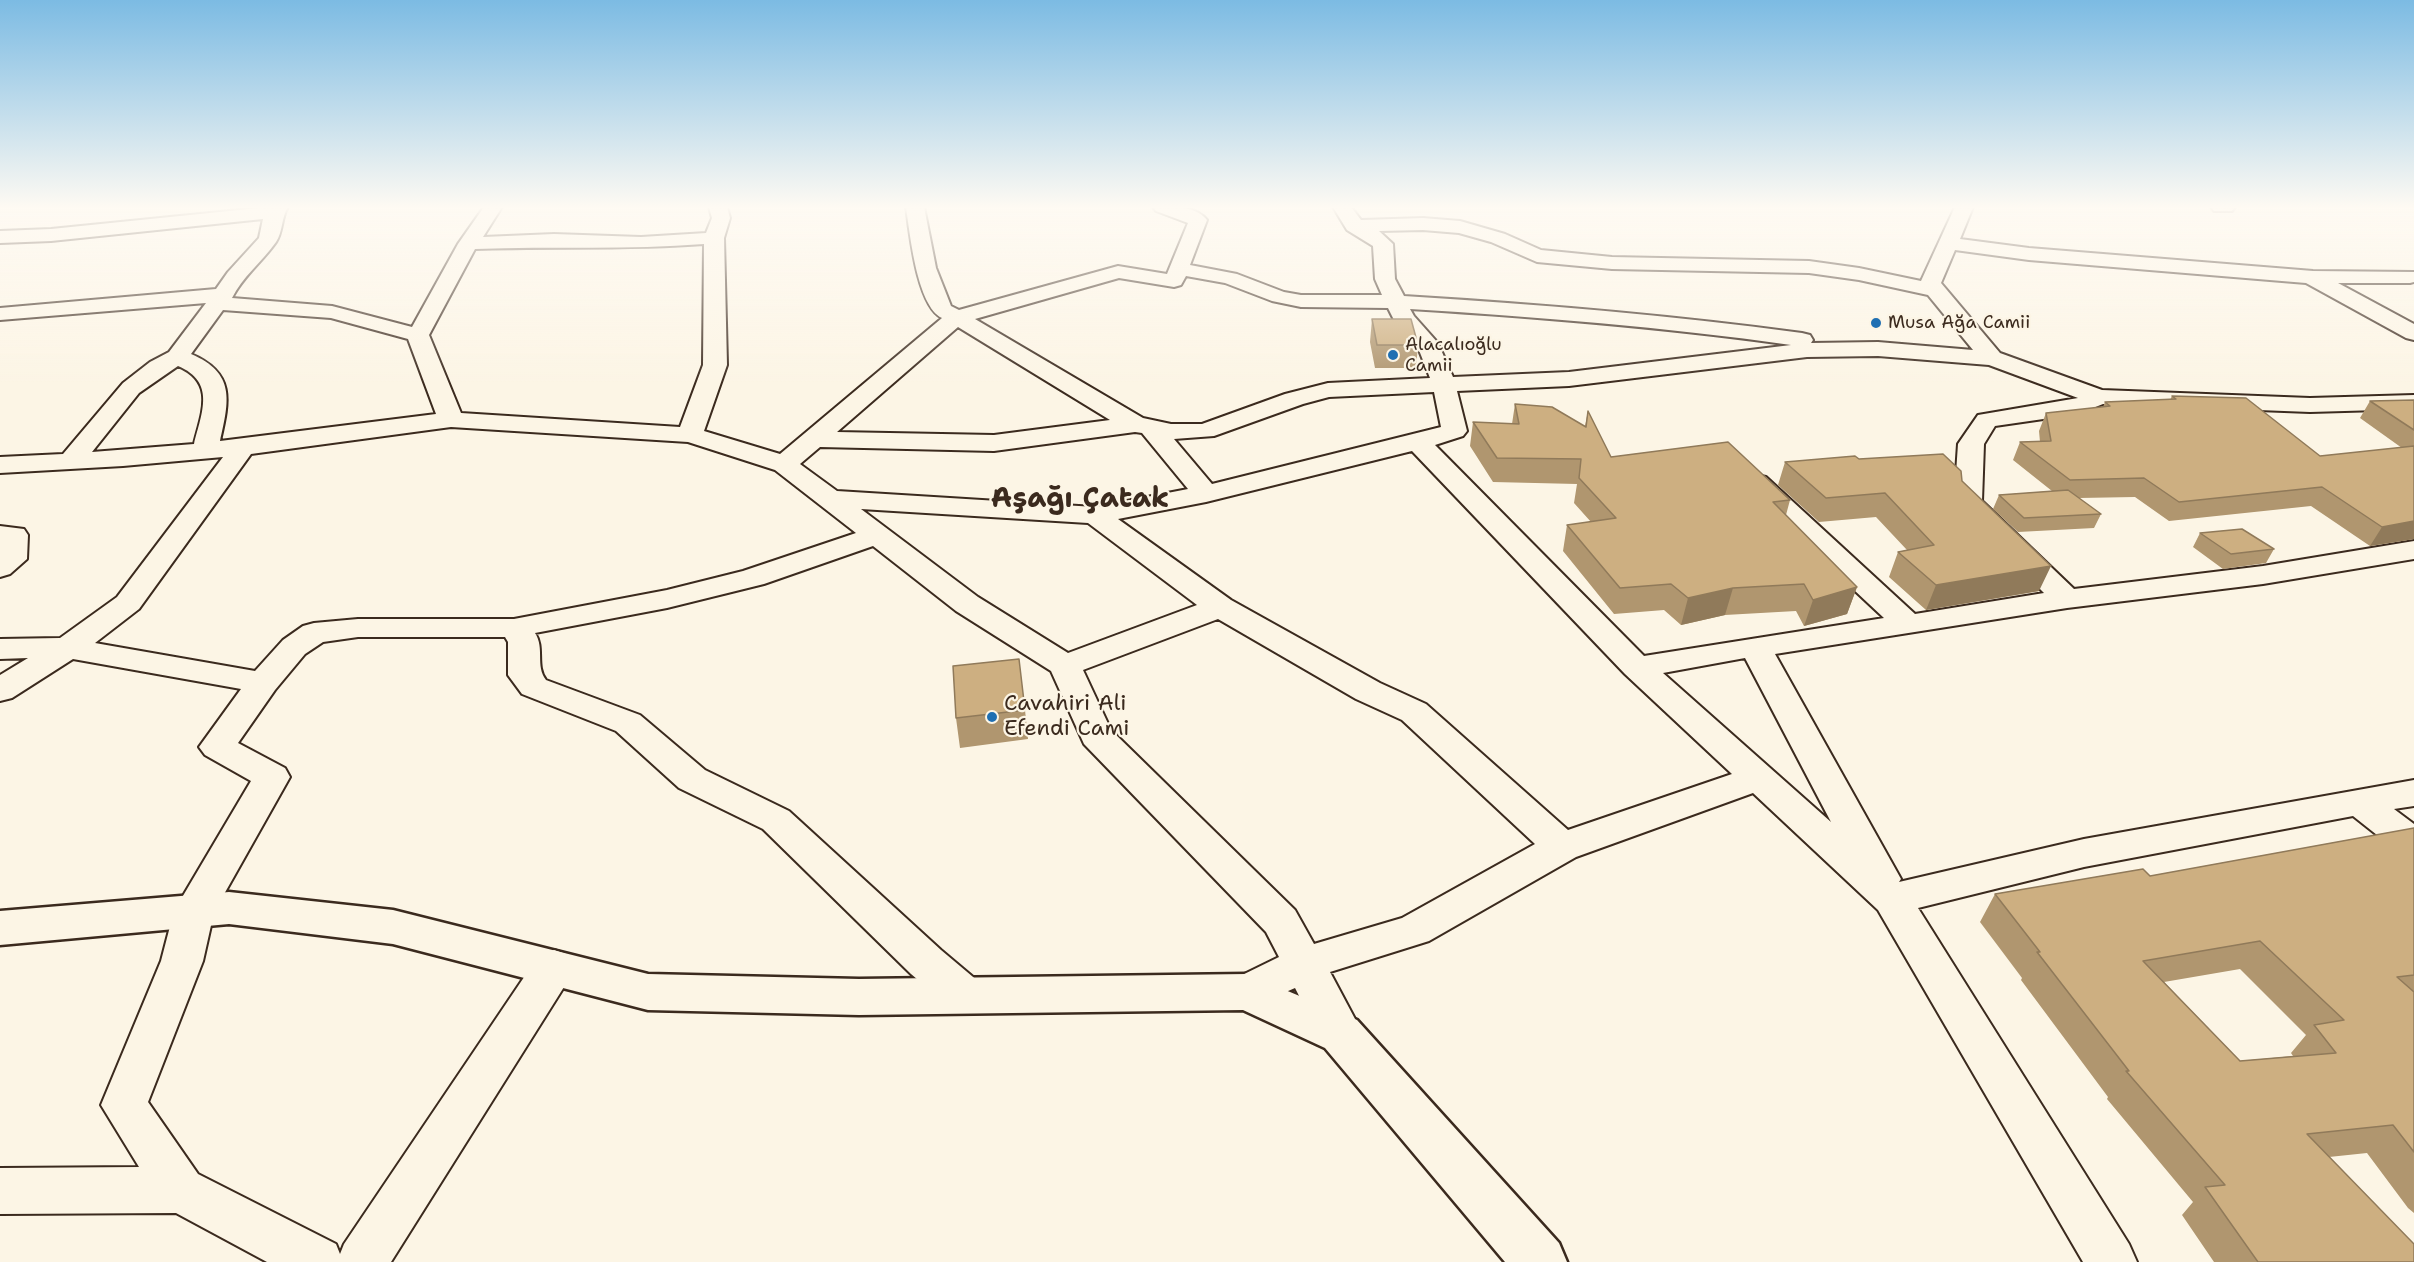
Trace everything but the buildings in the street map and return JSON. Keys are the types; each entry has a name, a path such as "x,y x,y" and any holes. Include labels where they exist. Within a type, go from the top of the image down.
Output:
{"street":[{"path":"70,461 131,388 158,367 177,357 244,266"},
{"path":"418,335 456,266"},
{"path":"690,435 715,365 714,266"},
{"path":"926,266 942,310 1143,426 1206,494"},
{"path":"784,464 957,317 1118,272 1174,281 1180,266"},
{"path":"829,499 1095,515 1206,494 1454,431 1444,384 1427,343 1404,320 1385,279 1384,266"},
{"path":"1754,266 1809,267 1859,274 1935,290"},
{"path":"1938,266 1930,284 1992,358"},
{"path":"2175,266 2311,277 2410,277"},
{"path":"1179,269 1230,278 1279,297 1301,301 1397,302 1558,312 1688,324 1779,336 1847,349"},
{"path":"2311,277 2414,333"},
{"path":"0,314 220,299 332,312 418,335"},
{"path":"418,335 451,420"},
{"path":"814,439 994,443 1143,426 1170,432 1205,431 1294,399 1328,390 1569,379 1807,350 1847,349 1878,349 1992,358 2099,397 2310,405 2414,402"},
{"path":"177,357 193,362 215,382 218,393 204,451"},
{"path":"2067,599 1968,503 1971,444 1987,420 2078,407 2099,397"},
{"path":"0,465 204,451 451,420 690,435 784,464 967,604 1065,664 1096,736 1281,921 1341,1035 1540,1262"},
{"path":"1418,442 1636,667 1892,899"},
{"path":"0,690 68,648 128,603 243,447"},
{"path":"1734,462 1908,624"},
{"path":"1095,515 1220,607 1368,691 1414,712 1562,847"},
{"path":"0,534 14,535 12,558 0,568"},
{"path":"181,1190 124,1105 182,961 194,911 272,777 217,747 262,683 294,646 314,633 358,628 514,628 667,599 742,580 877,535"},
{"path":"1636,667 1755,646 2067,599 2263,575 2414,550"},
{"path":"1065,664 1220,607"},
{"path":"514,628 524,641 524,675 534,687 628,723 692,778 776,820 926,962 964,994"},
{"path":"1755,646 1892,899 2111,1262"},
{"path":"0,650 68,648 262,683"},
{"path":"1247,992 1304,964 1415,930 1562,847 1759,778"},
{"path":"1892,899 2084,853 2414,793"},
{"path":"2360,802 2414,844"},
{"path":"0,928 229,908 393,927 648,992 859,997 1247,992 1341,1035"},
{"path":"362,1262 554,967"},
{"path":"0,1191 181,1190 318,1262"}],"place":[{"name":"Musa Ağa Camii","path":"1876,323"},
{"name":"Alacalıoğlu Camii","path":"1393,355"},
{"name":"Cavahiri Ali Efendi Cami","path":"992,717"}],"district":[{"name":"Aşağı Çatak","path":"1080,500"}]}
